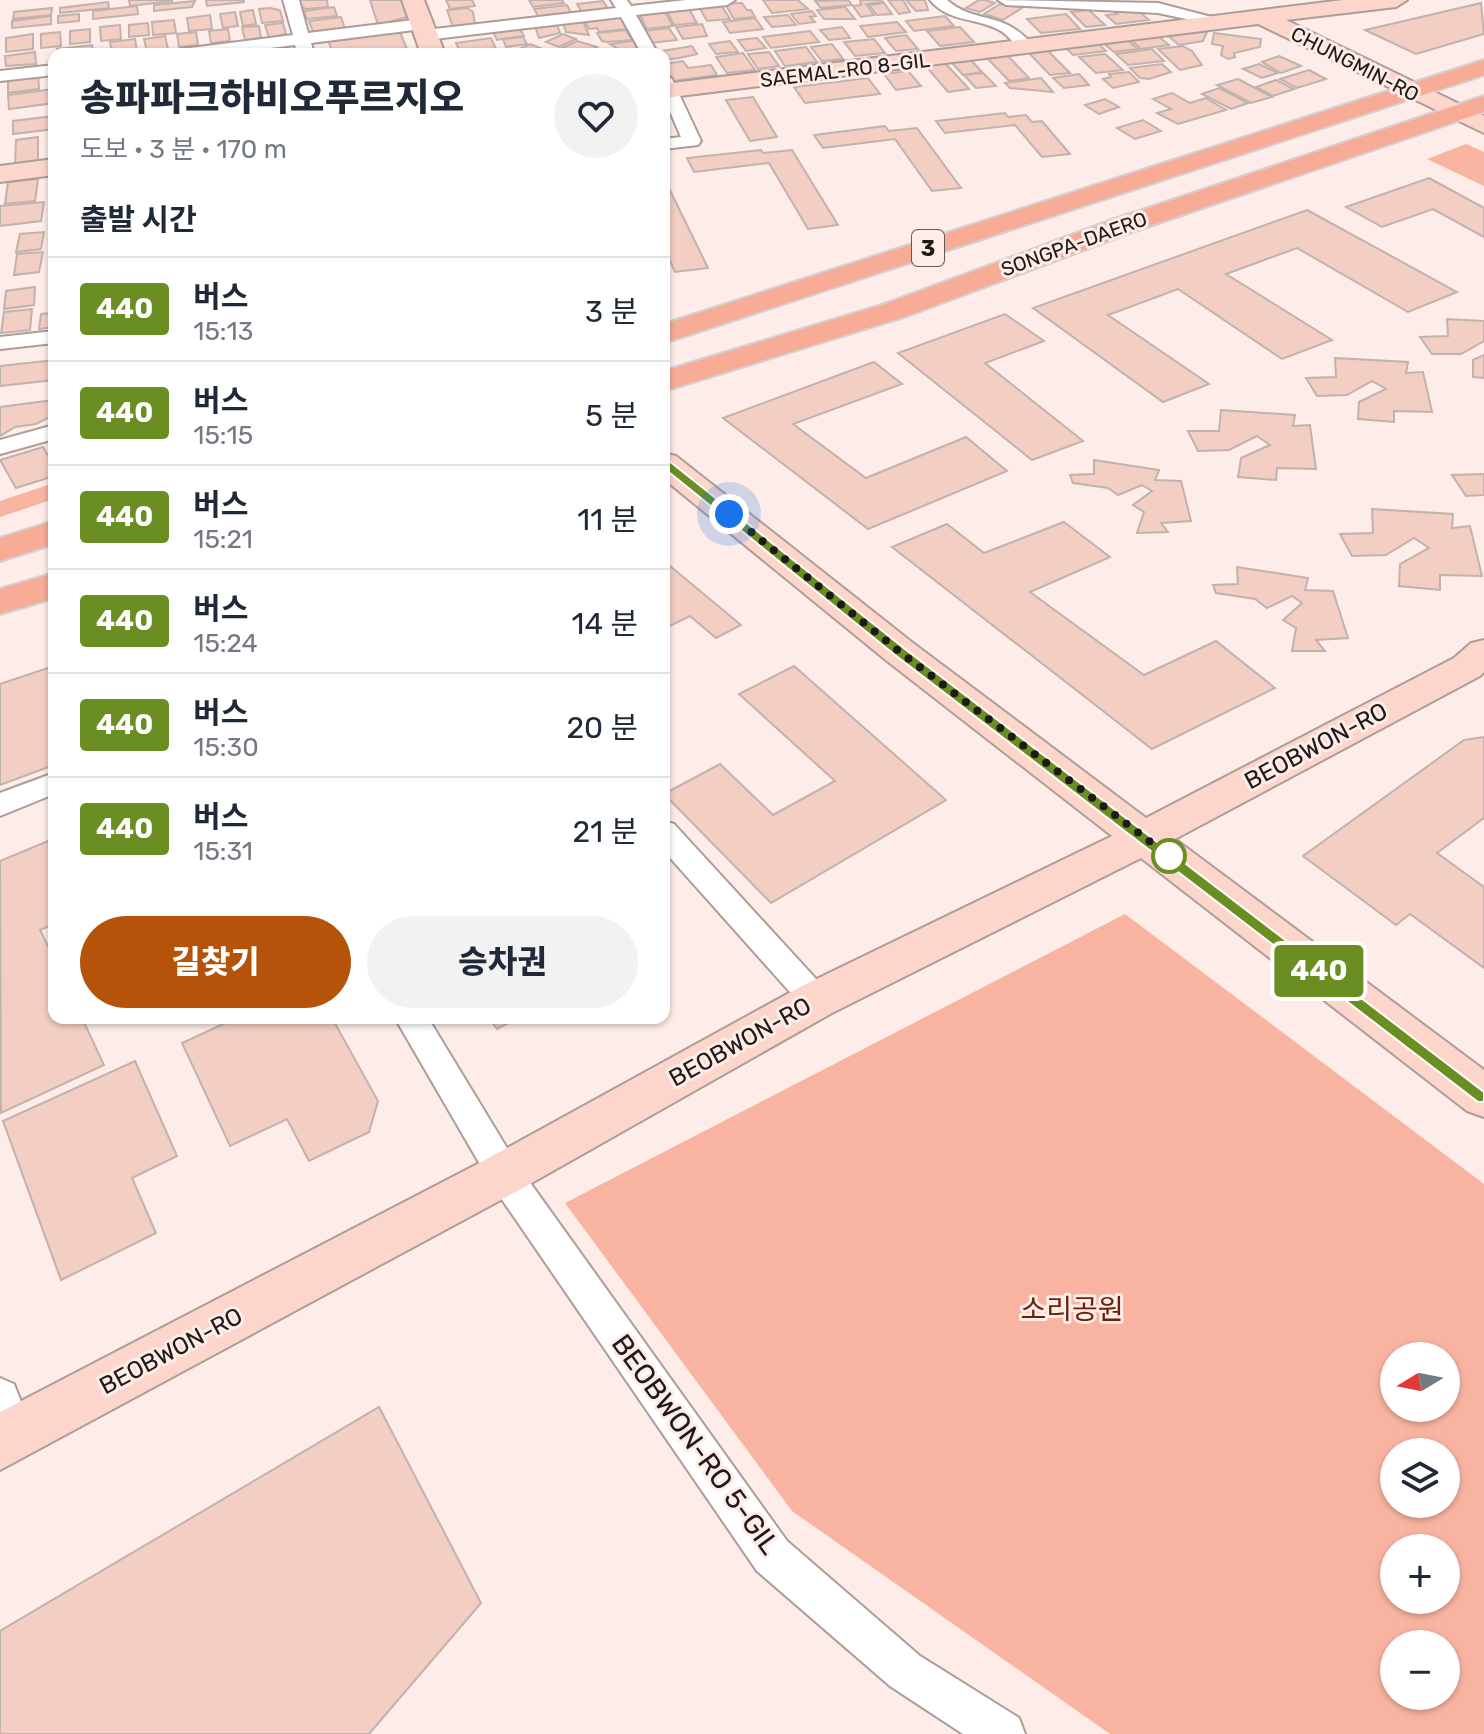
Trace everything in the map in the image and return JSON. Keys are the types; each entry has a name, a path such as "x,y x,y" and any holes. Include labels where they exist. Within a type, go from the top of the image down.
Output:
{"main road":[{"name":"SONGPA-DAERO","path":"670,332 1412,93 1484,67"},
{"name":"SONGPA-DAERO","path":"670,379 896,310 1122,226 1484,104"},
{"path":"0,550 48,534"},
{"path":"0,602 48,587"}],"street":[{"path":"291,0 304,47 427,38 526,17 622,6 727,0"},
{"path":"413,0 427,38"},
{"path":"938,0 950,11 1007,28 1026,47"},
{"name":"SAEMAL-RO 8-GIL","path":"1006,0 1224,10 1259,16 1396,0"},
{"path":"622,6 646,48"},
{"name":"SAEMAL-RO 8-GIL","path":"670,87 1026,47 1224,10"},
{"name":"CHUNGMIN-RO","path":"1259,16 1484,126"},
{"path":"0,76 48,71"},
{"path":"670,95 692,141 670,143"},
{"path":"0,174 48,168"},
{"path":"0,343 48,338"},
{"path":"0,447 48,434"},
{"path":"670,468 900,652 1484,1097"},
{"name":"BEOBWON-RO","path":"5,1425 504,1174 816,1000 1090,866 1478,665"},
{"path":"0,805 48,785"},
{"path":"670,839 816,1000"},
{"name":"BEOBWON-RO 5-GIL","path":"415,1024 504,1174 772,1556 905,1671 1003,1734"}],"green space":[{"path":"1466,144 1484,152 1484,186 1427,159"},
{"path":"48,485 48,501 0,517 0,501"},
{"name":"소리공원","path":"1125,914 1484,1184 1484,1734 1110,1734 792,1511 565,1203"}],"building":[{"path":"129,0 172,0 172,1 130,6"},
{"path":"206,0 244,0 244,2 207,6"},
{"path":"298,0 327,0 328,7 306,9 299,6"},
{"path":"370,0 406,0 411,16 378,25"},
{"path":"446,0 472,0 475,6 450,9"},
{"path":"529,0 562,0 564,3 533,7"},
{"path":"763,0 798,0 808,9 772,13"},
{"path":"848,0 852,5 821,8 815,1"},
{"path":"860,0 883,2 866,4 874,15 861,17 853,6 861,5"},
{"path":"888,0 903,0 910,12 899,14"},
{"path":"906,0 925,0 928,10 916,11"},
{"path":"979,0 995,3 980,12 966,8"},
{"path":"195,1 192,7 154,11 154,5"},
{"path":"603,1 608,9 582,12 577,4"},
{"path":"108,2 109,8 60,13 60,8"},
{"path":"742,3 755,17 734,19 725,4"},
{"path":"884,3 892,14 877,15 869,5"},
{"path":"1481,3 1484,34 1416,54 1365,30"},
{"path":"1000,4 1022,8 1003,20 984,14"},
{"path":"567,5 571,13 539,17 534,9"},
{"path":"721,5 730,19 707,21 699,7"},
{"path":"137,6 138,14 93,19 93,11"},
{"path":"334,7 337,16 307,19 304,11"},
{"path":"845,7 855,19 824,19 817,10"},
{"path":"52,8 51,15 13,19 14,12"},
{"path":"467,8 473,12 475,24 453,27 447,10"},
{"path":"1135,8 1149,20 1116,24 1106,15 1117,14 1113,10"},
{"path":"259,9 280,10 283,21 262,23"},
{"path":"689,9 697,23 674,25 667,11"},
{"path":"253,10 256,24 243,26 240,12"},
{"path":"1089,10 1105,25 1086,27 1071,12"},
{"path":"812,11 816,16 810,17 815,22 799,24 791,14"},
{"path":"235,12 238,26 223,28 220,14"},
{"path":"665,12 673,26 647,29 640,15"},
{"path":"79,14 79,21 58,23 58,16"},
{"path":"1066,14 1080,29 1041,33 1027,19"},
{"path":"210,15 212,29 189,31 187,18"},
{"path":"788,15 796,25 772,27 764,17"},
{"path":"51,16 51,24 12,28 12,21"},
{"path":"945,16 954,26 914,31 906,21"},
{"path":"341,17 345,29 313,32 309,21"},
{"path":"621,18 627,29 599,32 597,28 589,29 584,20"},
{"path":"755,18 763,29 730,33 723,22"},
{"path":"174,20 176,33 153,35 152,22"},
{"path":"583,21 589,35 566,32 563,23"},
{"path":"897,22 906,32 868,37 860,26"},
{"path":"148,23 149,35 129,37 129,25"},
{"path":"283,23 286,34 269,38 265,25"},
{"path":"557,24 560,33 539,38 535,26"},
{"path":"702,24 707,36 683,39 676,27"},
{"path":"120,25 121,39 101,41 100,27"},
{"path":"259,26 261,38 245,40 242,27"},
{"path":"842,27 850,38 829,40 820,30"},
{"path":"960,27 974,42 940,46 927,31"},
{"path":"519,28 524,36 497,40 492,30"},
{"path":"669,28 677,40 651,43 644,31"},
{"path":"90,29 90,42 70,44 70,31"},
{"path":"228,29 230,41 211,43 209,31"},
{"path":"626,30 632,40 602,41 597,33"},
{"path":"1200,30 1207,32 1203,41 1179,45 1167,35"},
{"path":"810,31 819,42 771,48 763,37"},
{"path":"60,32 61,46 41,48 41,34"},
{"path":"196,32 198,45 179,47 177,34"},
{"path":"400,32 407,48 331,48 328,40"},
{"path":"1214,33 1261,39 1260,47 1234,53 1235,57 1228,59 1221,55 1223,46 1212,44"},
{"path":"33,34 33,49 6,52 6,38"},
{"path":"563,34 576,39 559,47 546,42"},
{"path":"906,35 918,49 896,51 885,38"},
{"path":"165,36 168,48 146,48 144,39"},
{"path":"1158,36 1169,45 1141,49 1131,40"},
{"path":"523,37 527,44 506,47 503,39"},
{"path":"491,38 496,48 458,48 456,43"},
{"path":"757,38 766,48 746,51 738,40"},
{"path":"135,39 136,48 111,48 110,42"},
{"path":"874,39 885,53 855,56 844,42"},
{"path":"1127,40 1138,49 1114,52 1103,43"},
{"path":"577,41 597,47 595,48 562,48"},
{"path":"633,41 637,48 617,48 610,44"},
{"path":"730,41 738,52 716,54 709,44"},
{"path":"1098,43 1106,51 1073,55 1066,48"},
{"path":"832,44 843,59 822,61 811,47"},
{"path":"92,45 93,48 66,48"},
{"path":"692,46 697,54 670,59 670,50"},
{"path":"1183,46 1192,51 1202,65 1180,70 1158,49"},
{"path":"806,47 817,62 785,66 775,51"},
{"path":"1152,49 1164,61 1128,65 1116,54"},
{"path":"1047,50 1070,73 1050,75 1028,52"},
{"path":"35,52 36,64 6,66 5,56"},
{"path":"769,52 779,66 758,69 748,54"},
{"path":"743,53 755,70 727,73 716,57"},
{"path":"1105,54 1123,70 1096,73 1079,57"},
{"path":"1007,55 1029,78 1009,81 987,58"},
{"path":"1279,56 1301,66 1281,73 1262,62"},
{"path":"970,59 982,72 963,75 951,62"},
{"path":"683,61 688,68 711,65 717,75 673,81 670,63"},
{"path":"945,63 969,89 948,92 925,65"},
{"path":"1162,64 1171,72 1149,79 1140,78 1130,68"},
{"path":"1259,64 1278,73 1262,78 1243,69"},
{"path":"1309,70 1326,79 1297,88 1280,79"},
{"path":"908,71 921,86 896,90 884,74"},
{"path":"1129,72 1139,82 1113,88 1103,79 1111,77 1109,74"},
{"path":"983,73 996,86 976,88 964,75"},
{"path":"38,74 39,89 8,93 8,79"},
{"path":"1079,74 1089,85 1064,88 1053,78"},
{"path":"868,78 880,94 805,103 794,87"},
{"path":"1041,78 1053,92 1010,88 1005,83"},
{"path":"1238,79 1272,97 1251,103 1217,85"},
{"path":"1276,80 1294,89 1273,96 1256,87"},
{"path":"1219,88 1248,103 1231,109 1202,94"},
{"path":"48,90 48,104 9,109 8,95"},
{"path":"1172,93 1190,103 1206,98 1226,110 1178,124 1157,113 1171,109 1153,99"},
{"path":"753,97 777,137 750,141 726,100"},
{"path":"1105,99 1119,107 1099,114 1085,105"},
{"path":"1005,113 1008,117 1026,115 1032,122 1042,121 1070,154 1042,157 1015,125 945,133 936,121"},
{"path":"48,117 48,130 13,134 13,121"},
{"path":"1143,120 1161,131 1135,139 1117,128"},
{"path":"885,126 889,131 917,128 961,188 932,191 895,139 823,148 814,135"},
{"path":"38,137 38,162 15,165 16,140"},
{"path":"761,150 763,153 792,150 838,225 808,229 769,163 694,172 687,158"},
{"path":"1429,178 1484,208 1484,237 1433,209 1382,227 1346,207"},
{"path":"38,179 35,201 5,204 8,182"},
{"path":"670,190 708,268 675,272 670,261"},
{"path":"44,202 41,221 0,226 0,206"},
{"path":"1307,210 1457,292 1408,312 1297,248 1226,274 1332,340 1282,359 1178,289 1108,315 1209,384 1163,402 1033,308"},
{"path":"44,232 41,249 16,252 20,234"},
{"path":"43,252 39,272 14,275 17,254"},
{"path":"35,287 34,305 4,309 6,291"},
{"path":"32,309 30,330 1,333 4,312"},
{"path":"48,313 48,328 39,329 41,314"},
{"path":"1005,314 1044,341 985,363 1083,441 1032,460 898,353"},
{"path":"1447,319 1484,321 1484,341 1461,354 1432,354 1420,337 1448,336"},
{"path":"1484,355 1484,378 1473,377 1473,360"},
{"path":"1335,358 1408,362 1406,373 1423,372 1432,412 1394,411 1394,422 1358,419 1359,402 1386,389 1372,381 1347,395 1317,396 1306,378 1336,377"},
{"path":"48,361 48,381 0,386 0,366"},
{"path":"874,362 902,384 793,424 866,478 966,437 1007,471 868,529 723,418"},
{"path":"48,401 48,418 36,424 15,427 0,436 0,407"},
{"path":"1221,410 1295,415 1293,426 1310,425 1316,469 1277,468 1276,480 1238,477 1241,458 1270,445 1257,436 1229,450 1198,451 1188,431 1219,431"},
{"path":"43,447 48,456 48,478 16,488 0,460"},
{"path":"1094,460 1159,470 1155,480 1181,481 1191,521 1161,523 1168,532 1137,533 1144,512 1133,505 1152,491 1142,485 1118,495 1108,488 1073,483 1070,475 1094,474"},
{"path":"1484,474 1484,495 1466,496 1452,475"},
{"path":"1372,509 1453,514 1452,528 1470,526 1482,576 1440,575 1440,590 1399,586 1400,564 1429,548 1414,538 1386,555 1352,556 1340,534 1373,533"},
{"path":"1064,522 1110,557 1030,592 1144,675 1216,641 1275,688 1152,749 892,547 947,524 984,553"},
{"path":"670,566 741,625 716,638 690,616 670,626"},
{"path":"1237,567 1308,578 1305,590 1333,591 1348,638 1316,640 1325,651 1292,651 1296,628 1283,620 1302,603 1292,596 1267,608 1255,599 1216,593 1213,585 1238,584"},
{"path":"794,666 946,800 771,903 670,800 670,791 720,764 773,815 835,781 739,694"},
{"path":"48,668 48,767 0,785 0,684"},
{"path":"1484,737 1484,818 1437,853 1484,887 1484,968 1410,914 1396,925 1303,856 1464,740"},
{"path":"48,841 48,927 40,930 48,946 48,1024 85,1024 104,1065 1,1113 0,861"},
{"path":"223,1024 335,1024 378,1101 369,1132 309,1161 287,1119 230,1146 182,1043"},
{"path":"135,1061 177,1156 132,1178 156,1233 61,1280 3,1121"},
{"path":"379,1407 481,1603 369,1734 0,1734 0,1631"}],"bus line":[{"name":"440","path":"670,468 900,652 1484,1097"}],"route":[{"path":"729,514 900,652 1169,856"}]}
